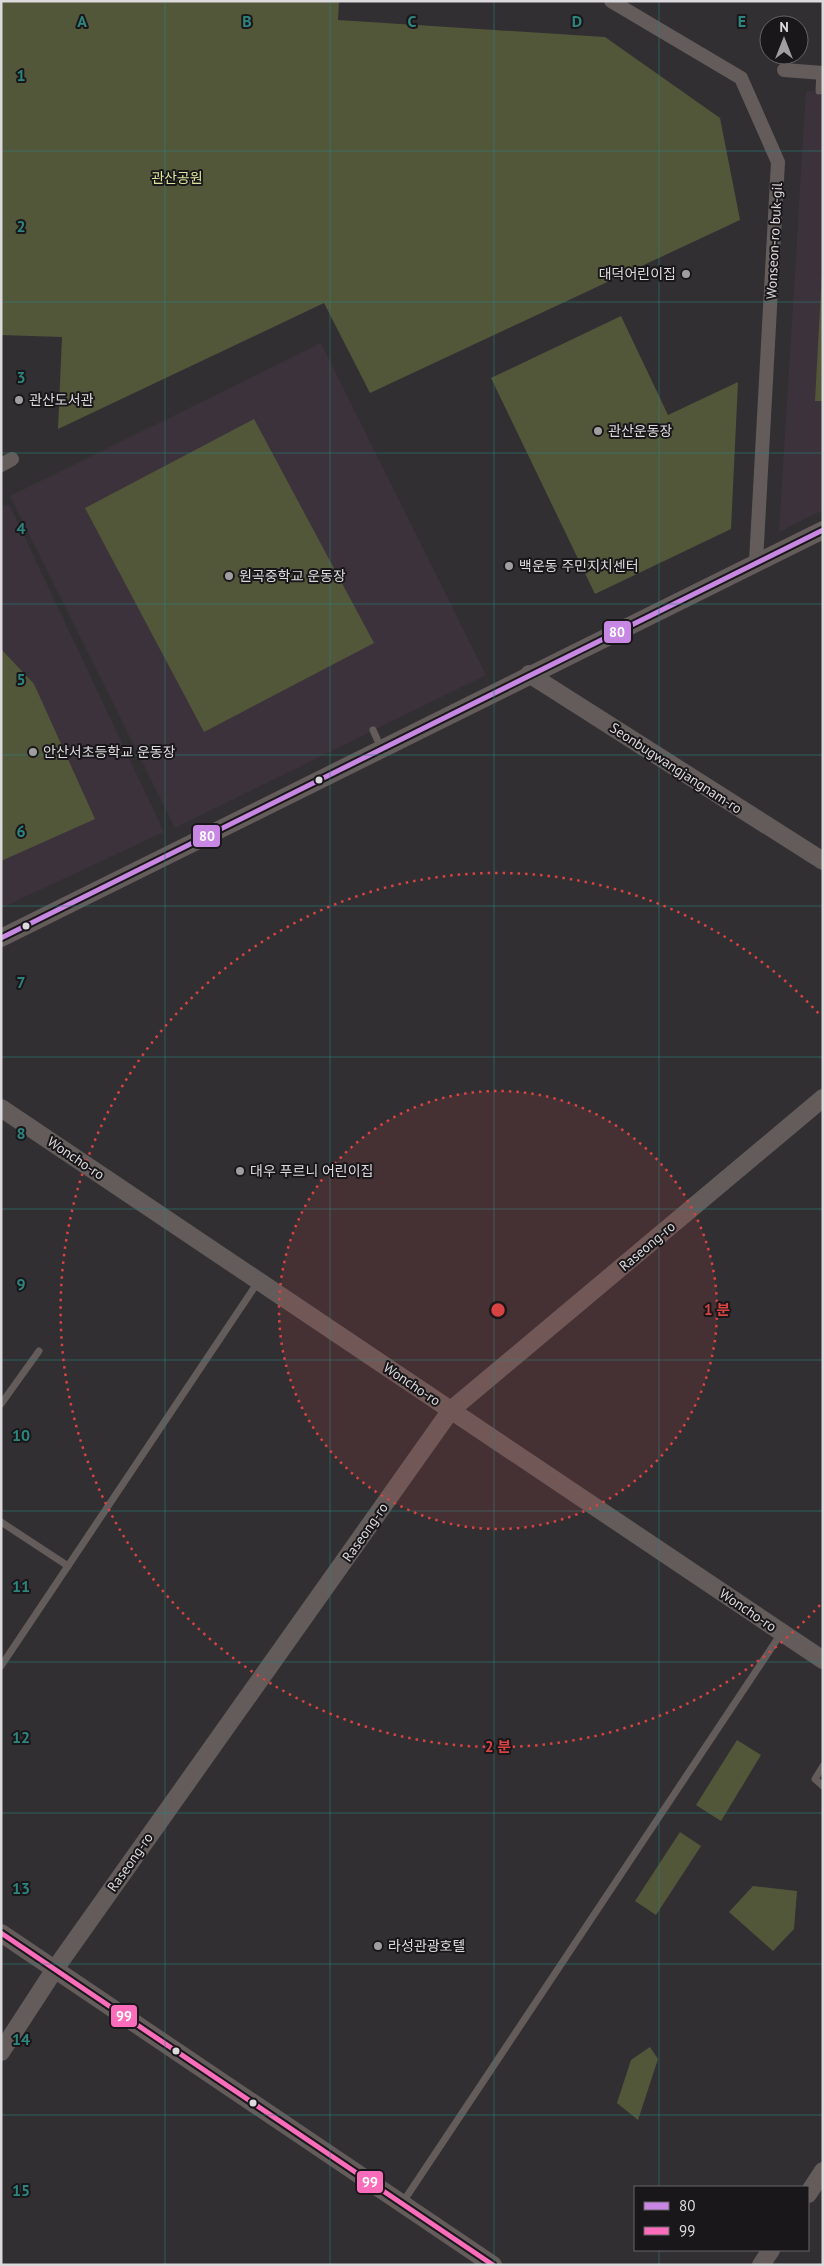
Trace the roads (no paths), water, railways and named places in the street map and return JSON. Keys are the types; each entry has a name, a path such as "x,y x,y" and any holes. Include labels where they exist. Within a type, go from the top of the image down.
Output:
{"street":[{"name":"Wonseon-ro buk-gil","path":"611,1 741,78 778,162 756,562"},
{"path":"784,70 821,72"},
{"path":"1,938 529,674 823,530"},
{"name":"Seonbugwangjangnam-ro","path":"529,674 823,862"},
{"name":"Raseong-ro","path":"1,2052 55,1969 451,1410 823,1098"},
{"name":"Woncho-ro","path":"1,1108 823,1660"},
{"path":"1,1933 494,2265"},
{"path":"809,2192 823,2171"},
{"path":"761,2265 770,2251"}],"lane":[{"path":"818,91 821,72"},
{"path":"373,730 382,748"},
{"path":"1,1666 259,1281"},
{"path":"1,1404 39,1351"},
{"path":"1,1522 68,1566"},
{"path":"402,2203 782,1632"},
{"path":"823,1766 815,1779 823,1786"}],"place":[{"name":"대덕어린이집","path":"686,274"},
{"name":"관산도서관","path":"19,400"},
{"name":"관산운동장","path":"598,431"},
{"name":"백운동 주민지치센터","path":"509,566"},
{"name":"원곡중학교 운동장","path":"229,576"},
{"name":"안산서초등학교 운동장","path":"33,752"},
{"name":"대우 푸르니 어린이집","path":"240,1171"},
{"name":"라성관광호텔","path":"378,1946"}],"park label":[{"name":"관산공원","path":"177,178"}]}
